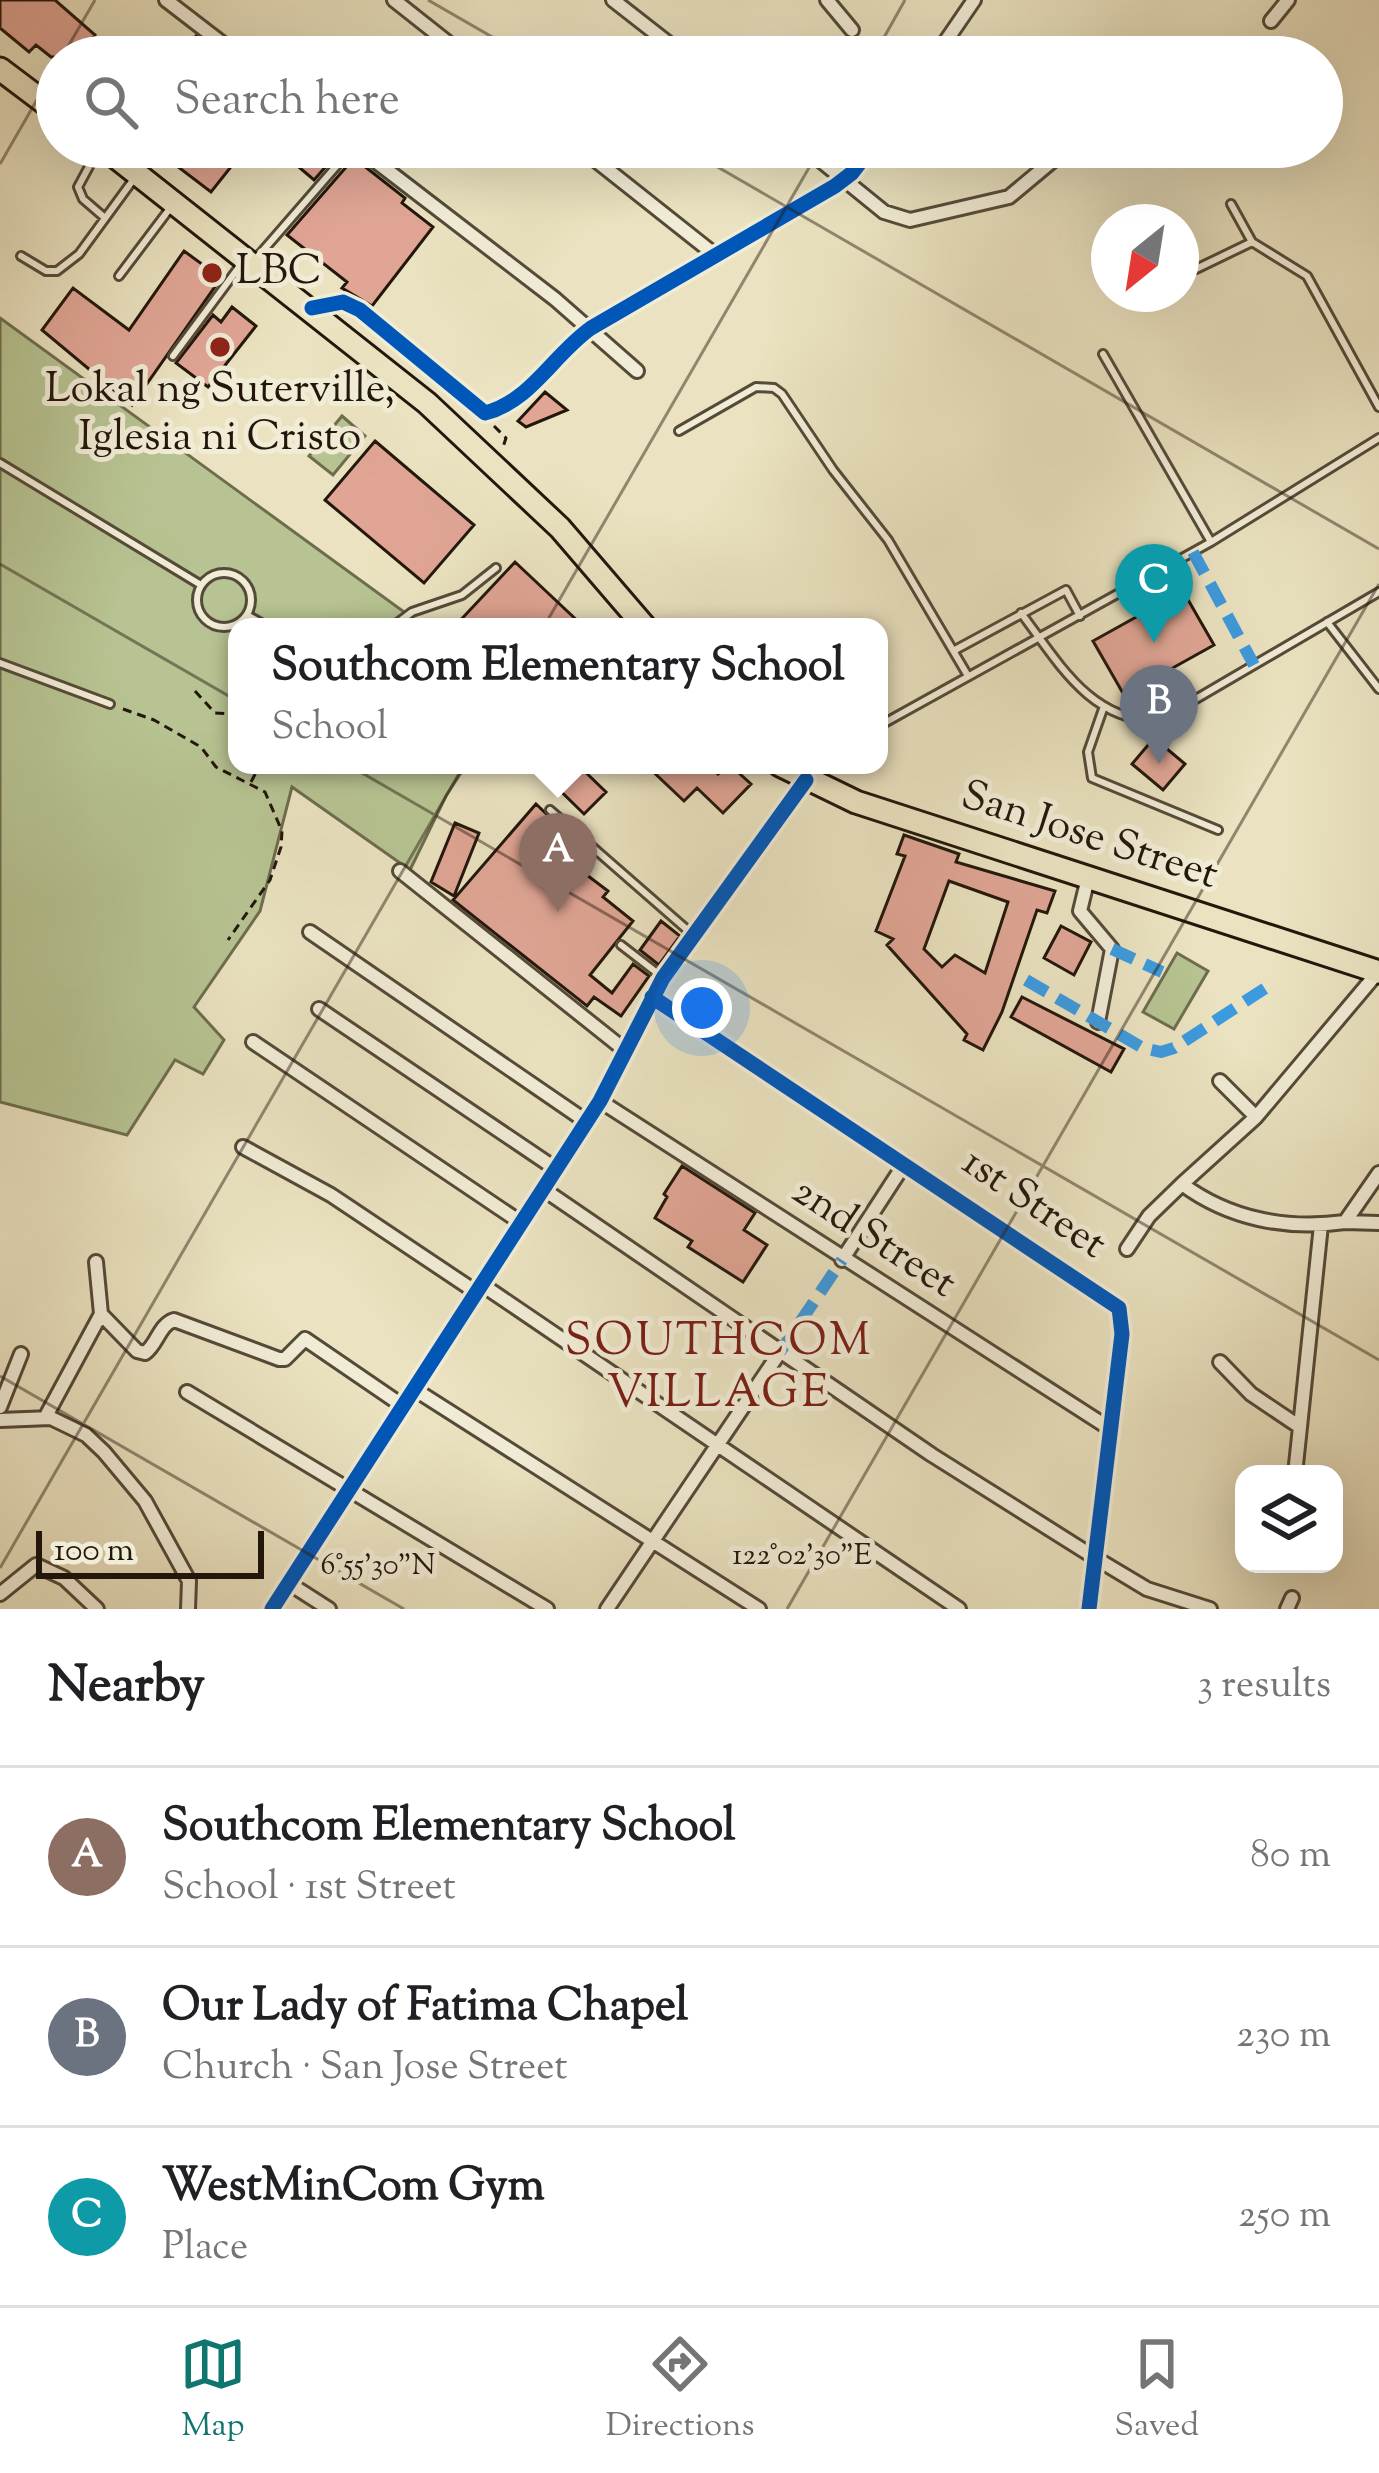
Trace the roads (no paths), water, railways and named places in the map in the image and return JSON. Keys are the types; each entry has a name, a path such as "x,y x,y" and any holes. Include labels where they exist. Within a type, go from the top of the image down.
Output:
{"main road":[{"path":"0,69 36,96"},
{"path":"130,168 427,403 560,528 637,618"},
{"name":"San Jose Street","path":"806,774 856,802 1379,972"}],"street":[{"path":"166,0 213,36"},
{"path":"394,0 439,36"},
{"path":"613,0 633,6 664,36"},
{"path":"826,0 852,30"},
{"path":"949,36 974,0"},
{"path":"1271,21 1288,0"},
{"path":"382,168 591,328 637,371"},
{"path":"605,168 714,254"},
{"path":"831,168 884,212 910,220 1009,197 1044,168"},
{"path":"311,308 343,302 360,310 485,412 518,401 568,344 591,328 845,179 854,168"},
{"path":"272,1609 587,1122 664,978 812,776"},
{"path":"400,871 626,1051"},
{"path":"1088,878 1080,910 1112,950 1098,1022"},
{"path":"310,932 587,1122"},
{"path":"1127,1249 1149,1216 1256,1117 1379,972"},
{"name":"1st Street","path":"652,997 1119,1308 1122,1334 1089,1609"},
{"path":"320,1009 556,1169"},
{"path":"253,1042 520,1222"},
{"path":"1220,1081 1256,1117"},
{"name":"2nd Street","path":"600,1101 1112,1430"},
{"path":"243,1147 331,1195 478,1288 959,1609"},
{"path":"842,1260 904,1163"},
{"path":"1345,1222 1379,1173"},
{"path":"1182,1184 1236,1216 1321,1225 1379,1222"},
{"path":"543,1190 1097,1559 1147,1589 1210,1609"},
{"path":"1296,1465 1321,1225"},
{"path":"45,1418 101,1314 96,1262"},
{"path":"101,1314 145,1354 167,1322 174,1320 279,1359 289,1356 299,1342 312,1341 403,1406"},
{"path":"608,1609 780,1352"},
{"path":"0,1407 21,1354"},
{"path":"1220,1361 1251,1394 1300,1427"},
{"path":"414,1388 759,1609"},
{"path":"188,1392 548,1609"},
{"path":"0,1420 45,1418 86,1436 129,1477 189,1581 188,1609"},
{"path":"0,1594 36,1565 64,1578 97,1609"},
{"path":"290,1584 329,1609"}],"lane":[{"path":"89,168 78,187 83,200 105,218"},
{"path":"173,356 249,260 335,168"},
{"path":"21,256 46,271 57,271 79,254 138,174"},
{"path":"119,276 175,202"},
{"path":"1231,204 1252,242 1307,276 1379,407"},
{"path":"1199,268 1252,242"},
{"path":"1103,354 1211,542"},
{"path":"679,431 756,387 774,388 790,402 833,470 888,540 968,676"},
{"path":"888,721 1211,542 1379,438"},
{"path":"0,463 201,585"},
{"path":"404,618 462,595 496,568"},
{"path":"228,626 215,625 198,609 201,585 221,572 244,581 252,604 242,618"},
{"path":"955,650 1066,590 1080,616"},
{"path":"1022,613 1102,709 1127,720 1160,720 1379,592"},
{"path":"247,615 252,618"},
{"path":"1327,622 1379,688"},
{"path":"0,663 110,704"},
{"path":"1102,709 1088,752 1092,778 1218,830"},
{"path":"550,810 693,936"},
{"path":"621,945 664,978"}],"place":[{"name":"LBC","path":"212,273"},
{"name":"Lokal ng Suterville, Iglesia ni Cristo","path":"220,347"},
{"name":"WestMinCom Gym","path":"1154,643"},
{"name":"Our Lady of Fatima Chapel","path":"1159,764"},
{"name":"Southcom Elementary School","path":"558,912"}],"district":[{"name":"SOUTHCOM VILLAGE","path":"719,1369"}]}
